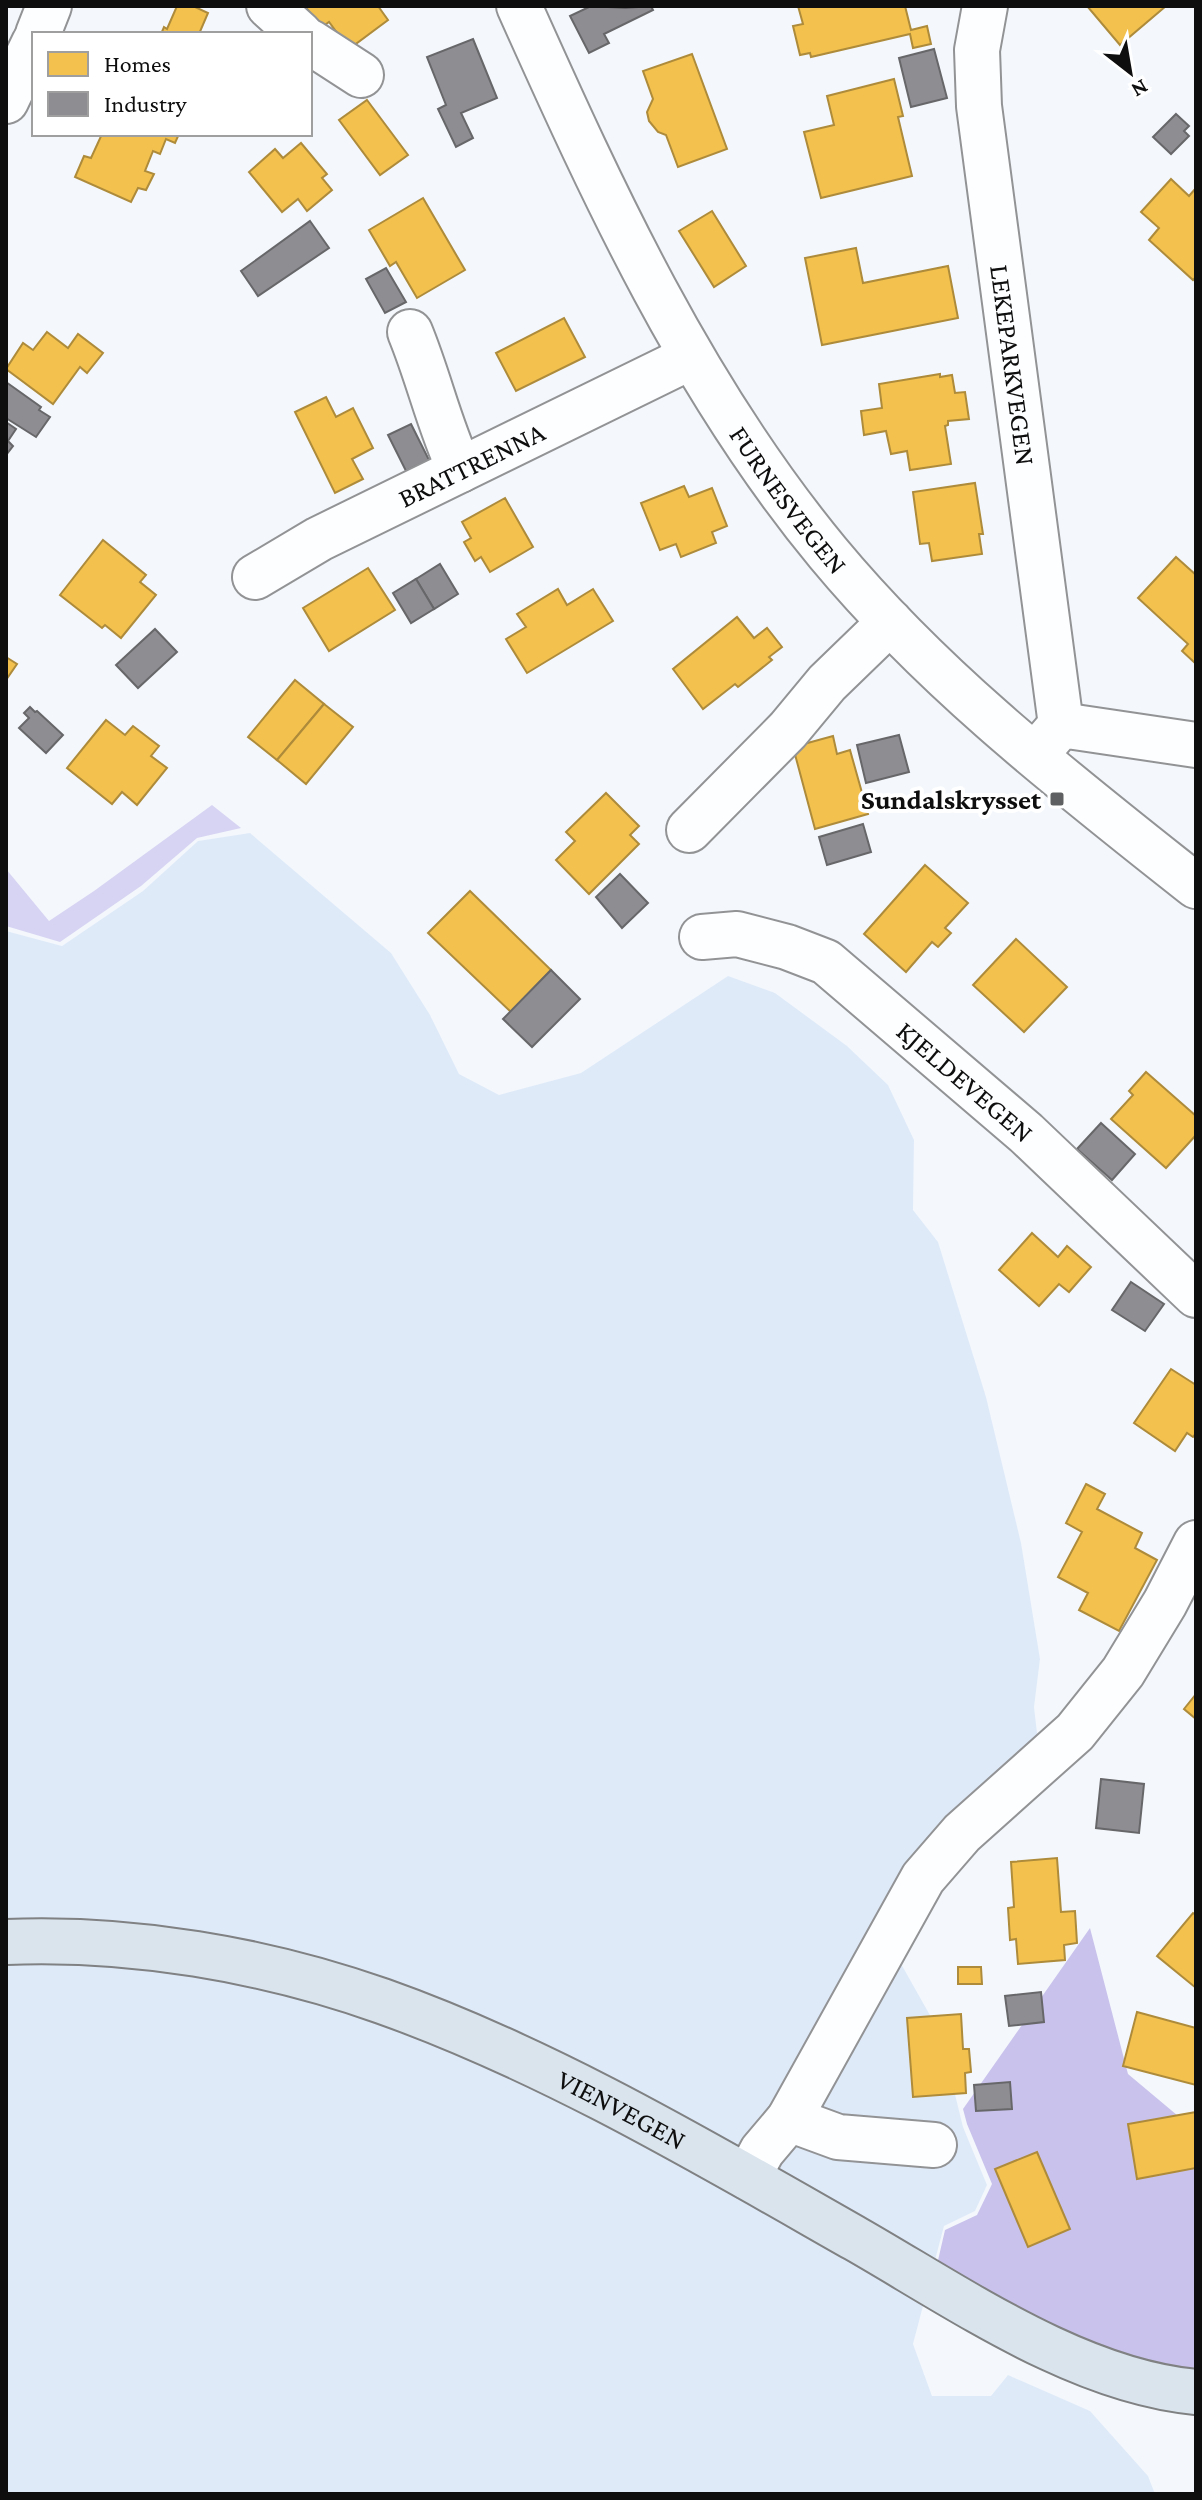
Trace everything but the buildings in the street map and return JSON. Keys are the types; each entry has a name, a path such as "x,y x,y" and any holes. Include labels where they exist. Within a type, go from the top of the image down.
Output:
{"main road":[{"name":"VIENVEGEN","path":"6,1942 60,1940 212,1958 287,1973 382,2001 571,2083 748,2177 1071,2358 1160,2389 1196,2392"}],"street":[{"path":"39,32 49,6"},
{"path":"269,6 298,32"},
{"name":"FURNESVEGEN","path":"519,6 627,241 691,357 783,495 829,555 960,693 1048,741 1196,886"},
{"name":"LEKEPARKVEGEN","path":"973,11 979,106 1048,741"},
{"path":"312,43 361,75"},
{"path":"6,101 32,47"},
{"path":"410,332 427,374 445,436 460,470"},
{"name":"BRATTRENNA","path":"255,577 319,539 691,357"},
{"path":"689,830 788,730 827,683 890,622"},
{"path":"1048,741 1196,745"},
{"name":"KJELDEVEGEN","path":"702,937 737,934 787,947 826,962 1026,1133 1196,1295"},
{"path":"748,2177 762,2151 789,2119 923,1878 962,1833 1075,1732 1123,1672 1165,1603 1196,1543"},
{"path":"789,2119 838,2137 934,2145"}],"shaded area":[{"path":"212,805 241,828 197,838 141,886 60,942 6,926 6,869 49,921"},
{"path":"250,833 391,953 430,1015 459,1074 499,1095 581,1073 728,976 775,993 847,1046 888,1085 914,1140 913,1210 938,1242 986,1397 1021,1543 1040,1659 1034,1707 1039,1750 928,1855 900,1962 940,2033 963,2127 987,2185 975,2211 944,2226 913,2344 932,2396 991,2396 1008,2375 1090,2411 1148,2476 1155,2494 6,2494 6,931 62,946 143,891 198,841"},
{"path":"1090,1928 1128,2074 1196,2131 1196,2376 1111,2355 936,2269 945,2230 977,2215 992,2184 963,2109"}],"place":[{"name":"Sundalskrysset","path":"1057,799"}]}
